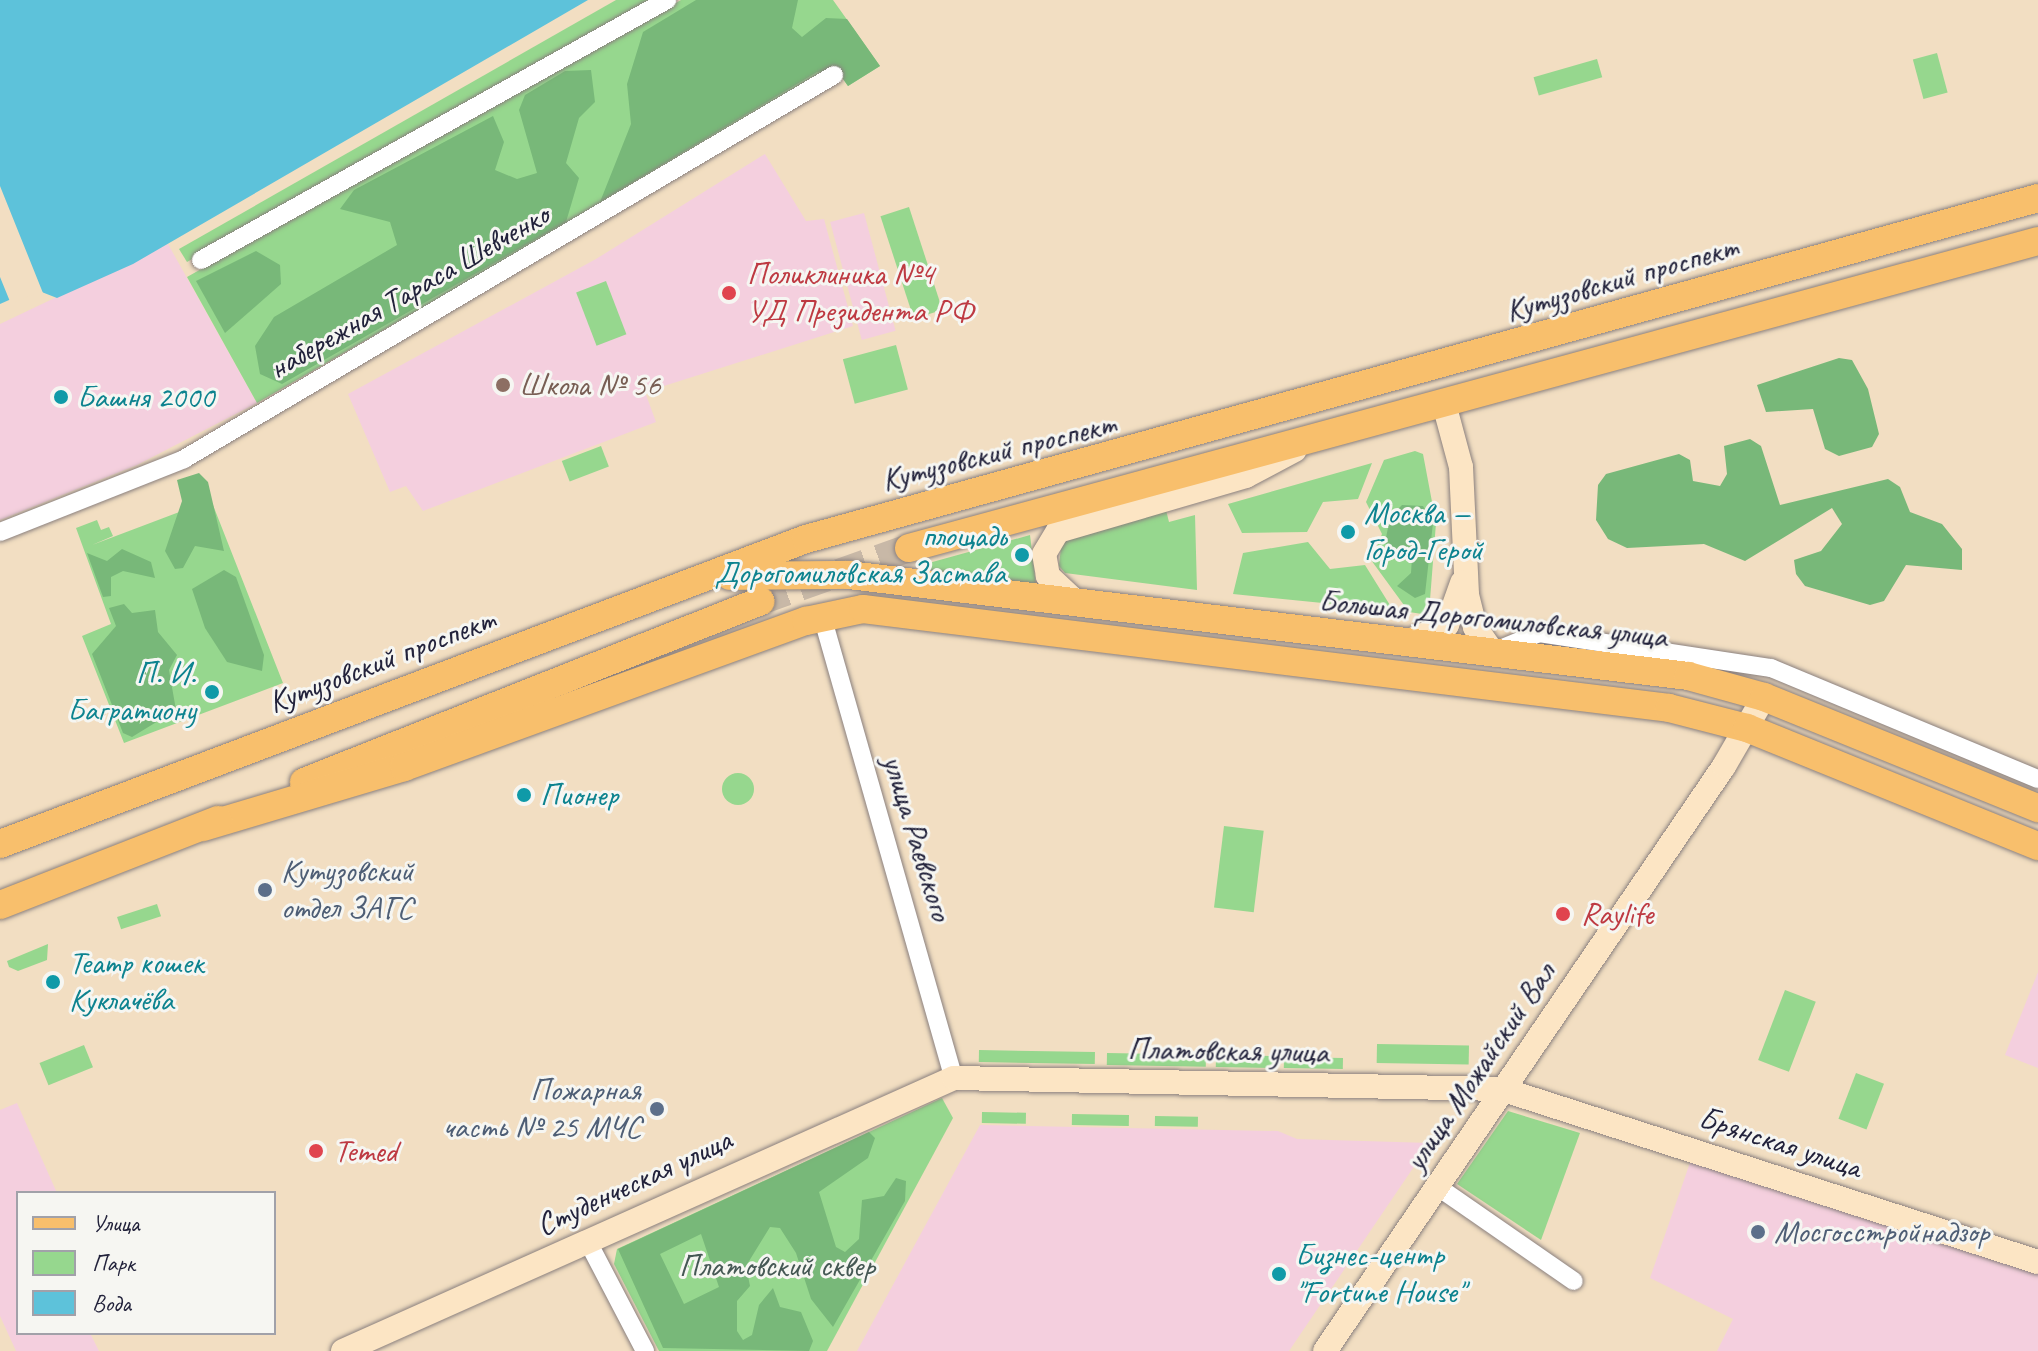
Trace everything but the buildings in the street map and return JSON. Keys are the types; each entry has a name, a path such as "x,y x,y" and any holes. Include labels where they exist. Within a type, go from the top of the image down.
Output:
{"main road":[{"name":"Кутузовский проспект","path":"0,844 659,591 941,499 1200,435 2038,198"},
{"name":"Кутузовский проспект","path":"909,548 2038,241"},
{"name":"Большая Дорогомиловская улица","path":"659,591 781,571 919,584 1090,608 1493,651 1688,676 1764,697 2038,808"},
{"path":"0,905 203,827 401,738 760,601"},
{"name":"Большая Дорогомиловская улица","path":"822,616 863,609 1669,708 1747,728 2038,846"},
{"path":"203,827 404,767 822,616"}],"street":[{"path":"201,260 667,0"},
{"name":"набережная Тараса Шевченко","path":"0,532 184,459 834,75"},
{"path":"1444,404 1461,467 1465,569 1475,627 1493,651 1539,633 1771,668 2038,779"},
{"path":"1090,608 1052,586 1044,554 1058,531 1246,476 1323,435"},
{"path":"1403,643 1447,625 1465,569"},
{"name":"улица Раевского","path":"822,616 954,1078"},
{"name":"улица Можайский Вал","path":"1325,1351 1747,728 1764,697"},
{"name":"Платовская улица","path":"954,1078 1501,1089"},
{"name":"Студенческая улица","path":"343,1351 954,1078"},
{"name":"Брянская улица","path":"1501,1089 1602,1118 2038,1262"},
{"path":"1438,1187 1574,1281"},
{"path":"587,1240 645,1351"}],"shaded area":[{"path":"765,154 806,221 824,219 853,326 645,392 656,422 423,511 406,486 390,492 348,394 596,259"},
{"path":"864,213 896,331 862,340 830,222"},
{"path":"168,244 257,403 137,465 0,520 0,324"},
{"path":"2038,972 2038,1068 2005,1055"},
{"path":"17,1103 56,1191 16,1191 16,1335 91,1335 99,1351 16,1351 0,1316 0,1110"},
{"path":"980,1125 1278,1131 1297,1139 1430,1143 1289,1351 857,1351"},
{"path":"1693,1154 2038,1268 2038,1351 1717,1351 1733,1319 1650,1278"}],"green space":[{"path":"616,0 654,0 187,262 179,249"},
{"path":"681,0 833,0 880,66 848,86 836,69 257,403 187,277"},
{"path":"696,0 798,0 792,28 802,37 826,18 847,19 880,66 848,86 836,69 817,72 600,202 631,124 627,84 643,32"},
{"path":"1937,53 1948,93 1923,99 1913,59"},
{"path":"1597,59 1602,77 1539,95 1534,77"},
{"path":"591,70 595,102 579,118 566,163 579,178 566,222 282,384 260,374 255,346 274,317 397,245 390,222 340,209 354,190 493,116 504,142 495,170 517,179 537,173 519,110 525,95 565,71"},
{"path":"909,207 942,310 914,319 880,216"},
{"path":"256,251 280,265 281,284 225,333 196,281"},
{"path":"606,281 626,334 597,346 576,292"},
{"path":"896,345 908,389 855,404 843,359"},
{"path":"1839,358 1852,360 1868,389 1879,434 1872,447 1839,456 1825,449 1813,409 1766,412 1757,385"},
{"path":"1750,439 1761,446 1780,505 1888,479 1900,487 1910,512 1942,524 1962,549 1962,570 1906,565 1884,601 1870,605 1805,586 1796,574 1794,560 1821,551 1842,524 1832,508 1745,561 1704,544 1627,548 1608,539 1596,520 1598,485 1606,474 1679,454 1690,460 1693,481 1720,486 1727,474 1724,446"},
{"path":"601,446 609,467 570,482 562,461"},
{"path":"1415,451 1423,454 1436,523 1430,600 1422,614 1409,612 1371,560 1382,534 1366,502 1384,460"},
{"path":"1372,463 1358,499 1323,502 1307,532 1242,533 1228,504"},
{"path":"199,473 208,482 224,551 195,546 183,568 175,569 165,551 182,501 177,480"},
{"path":"211,500 283,683 124,743 82,636 111,624 76,528 97,520 101,530 109,527 113,536 92,545"},
{"path":"1402,505 1423,506 1433,523 1425,594 1415,598 1397,586 1411,573 1412,557 1385,543 1390,517"},
{"path":"1166,510 1169,522 1195,515 1197,590 1065,573 1059,566 1062,538"},
{"path":"1030,535 1036,585 917,568 918,566"},
{"path":"1308,542 1330,569 1365,565 1393,610 1233,594 1243,553"},
{"path":"122,549 151,562 155,578 123,571 111,577 111,596 103,597 87,553 107,561"},
{"path":"224,570 236,577 264,655 262,671 227,662 205,628 192,589"},
{"path":"124,604 132,613 155,610 158,632 177,655 169,670 176,710 132,737 123,733 92,654 116,626 109,608"},
{"path":"738,773 749,778 754,789 749,800 738,805 727,800 722,789 727,778"},
{"path":"1224,826 1264,831 1254,912 1214,907"},
{"path":"157,904 161,916 121,929 117,917"},
{"path":"48,944 47,960 18,971 9,967 7,961"},
{"path":"1785,990 1816,1002 1789,1072 1758,1060"},
{"path":"1377,1044 1469,1046 1469,1065 1377,1063"},
{"path":"84,1045 93,1067 48,1085 39,1063"},
{"path":"979,1050 1095,1052 1095,1064 979,1062"},
{"path":"1107,1053 1206,1055 1206,1067 1107,1065"},
{"path":"1216,1055 1274,1056 1274,1068 1216,1067"},
{"path":"1284,1057 1343,1058 1343,1069 1284,1068"},
{"path":"1856,1073 1884,1084 1866,1129 1838,1119"},
{"name":"Платовский сквер","path":"942,1098 953,1118 827,1351 659,1351 614,1264 617,1249"},
{"path":"1508,1111 1580,1133 1541,1240 1457,1184"},
{"path":"982,1112 1026,1113 1026,1124 982,1123"},
{"path":"1072,1114 1129,1115 1129,1126 1072,1125"},
{"path":"1155,1116 1198,1117 1198,1127 1155,1126"},
{"name":"Платовский сквер","path":"869,1132 875,1138 868,1158 819,1192 836,1247 845,1252 859,1239 862,1200 884,1196 896,1178 906,1181 905,1201 833,1327 811,1299 796,1253 780,1228 770,1227 746,1266 750,1286 737,1301 737,1331 743,1340 752,1335 759,1305 773,1288 780,1307 801,1312 813,1341 809,1351 663,1348 618,1249","holes":["701,1234 719,1287 684,1304 660,1254"]}],"water":[{"path":"0,0 588,0 133,264 57,298 34,289 0,304"}],"pier":[{"path":"0,186 45,298 34,294 11,304 0,277"}],"tunnel":[{"path":"760,601 909,548"}],"place":[{"name":"Поликлиника №4 УД Президента РФ","path":"729,293"},
{"name":"Школа № 56","path":"503,385"},
{"name":"Башня 2000","path":"61,397"},
{"name":"Москва — Город-Герой","path":"1348,532"},
{"name":"площадь Дорогомиловская Застава","path":"1022,555"},
{"name":"П. И. Багратиону","path":"212,692"},
{"name":"Пионер","path":"524,795"},
{"name":"Кутузовский отдел ЗАГС","path":"265,890"},
{"name":"Raylife","path":"1563,914"},
{"name":"Театр кошек Куклачёва","path":"53,982"},
{"name":"Пожарная часть № 25 МЧС","path":"657,1109"},
{"name":"Temed","path":"316,1151"},
{"name":"Мосгосстройнадзор","path":"1758,1232"},
{"name":"Бизнес-центр \"Fortune House\"","path":"1279,1274"}]}
